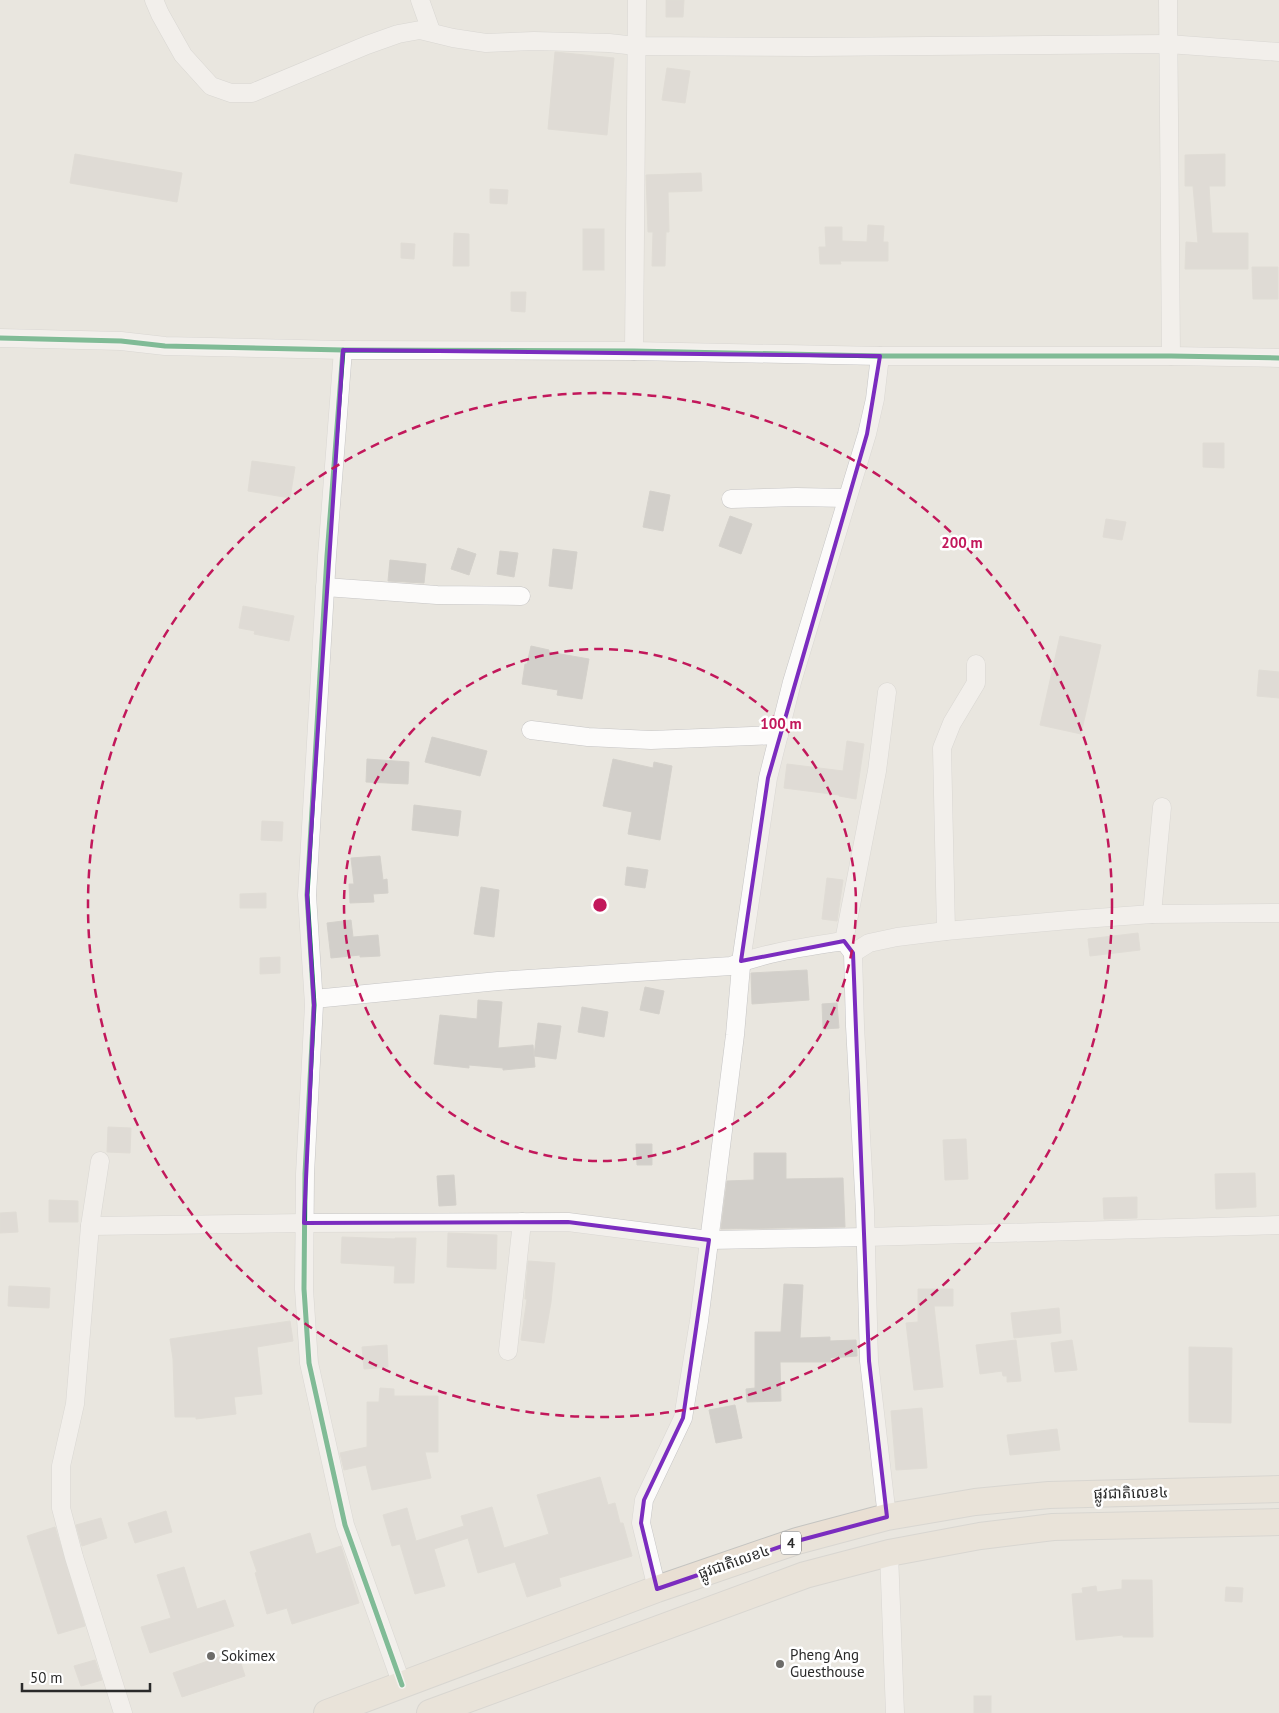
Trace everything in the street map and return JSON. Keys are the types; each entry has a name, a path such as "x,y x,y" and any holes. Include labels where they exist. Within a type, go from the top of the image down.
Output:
{"highway":[{"name":"ផ្លូវជាតិលេខ៤","path":"328,1713 657,1589 797,1541 887,1517 975,1502 1049,1495 1279,1489"},
{"name":"4","path":"430,1713 805,1575 889,1553 980,1536 1053,1527 1279,1522"}],"street":[{"path":"154,0 183,55 211,86 231,93 252,93 367,45 398,34 420,30 486,43 534,41 609,43 636,46 820,47 1168,44 1279,52"},
{"path":"420,0 431,31"},
{"path":"634,351 637,0"},
{"path":"1168,0 1171,356"},
{"path":"0,338 121,341 165,346 342,350 1279,358"},
{"path":"342,350 325,588 307,896 314,999 304,1223 304,1289 309,1363 344,1525 402,1685"},
{"path":"657,1589 640,1524 644,1500 683,1418 700,1320 735,1035 741,962 768,778 792,682 846,498 867,434 875,399 880,356"},
{"path":"731,499 846,498"},
{"path":"325,588 437,595 521,596"},
{"path":"946,931 942,748 952,722 976,683 976,664"},
{"path":"887,692 877,771 849,947 866,1237 869,1361 887,1517"},
{"path":"531,730 588,737 650,740 778,735"},
{"path":"1152,914 1162,807"},
{"path":"314,999 498,981 731,966 780,952 849,947 897,937 946,931 1152,914 1279,913"},
{"path":"100,1160 90,1226 74,1404 61,1466 61,1508 74,1557 123,1713"},
{"path":"508,1351 522,1222"},
{"path":"90,1226 568,1222 709,1240 1279,1225"},
{"path":"889,1553 894,1713"}],"highlighted area":[{"path":"343,350 880,356 867,434 768,778 741,961 844,941 853,953 869,1361 887,1517 797,1541 657,1589 641,1523 644,1500 683,1418 709,1240 568,1222 304,1223 314,1005 307,895"}],"building":[{"path":"666,0 684,0 683,17 666,17"},
{"path":"555,52 614,58 607,135 548,129"},
{"path":"667,68 690,71 685,103 662,100"},
{"path":"75,154 182,173 177,202 70,183"},
{"path":"1225,154 1225,186 1209,186 1212,233 1248,233 1248,269 1185,269 1186,242 1198,243 1193,186 1185,186 1185,155"},
{"path":"701,173 702,191 668,192 669,232 666,232 665,266 652,266 653,232 648,232 646,175"},
{"path":"490,189 508,190 507,204 490,203"},
{"path":"868,225 884,226 883,242 888,242 888,261 840,261 841,264 820,264 819,247 826,247 825,227 842,227 842,241 867,242"},
{"path":"583,229 604,229 604,270 583,270"},
{"path":"454,233 469,234 469,266 453,266"},
{"path":"401,243 415,244 414,259 401,258"},
{"path":"1252,267 1278,267 1278,299 1253,299"},
{"path":"511,292 526,292 525,312 511,311"},
{"path":"1203,443 1224,443 1224,468 1203,467"},
{"path":"252,461 295,467 290,498 248,491"},
{"path":"650,491 670,495 663,531 643,527"},
{"path":"730,516 752,524 741,554 719,546"},
{"path":"1106,519 1126,522 1122,540 1103,537"},
{"path":"458,548 476,554 469,575 451,569"},
{"path":"553,549 577,552 572,589 549,586"},
{"path":"500,551 518,553 514,577 497,574"},
{"path":"390,560 426,564 424,583 388,581"},
{"path":"243,606 294,616 289,641 254,634 255,631 239,628"},
{"path":"1060,636 1101,645 1081,734 1040,725"},
{"path":"531,646 549,650 549,652 589,659 582,699 557,695 558,690 522,684 525,664 527,664"},
{"path":"1259,670 1279,672 1279,698 1257,696"},
{"path":"432,737 487,751 480,776 425,762"},
{"path":"847,741 864,744 856,799 784,788 787,764 843,771"},
{"path":"367,759 409,762 408,784 366,782"},
{"path":"613,759 653,768 654,762 672,766 660,840 628,834 632,812 603,806"},
{"path":"414,805 461,811 458,836 412,830"},
{"path":"262,821 283,822 282,841 261,840"},
{"path":"380,856 383,880 387,879 388,893 373,894 374,902 350,903 349,884 354,884 351,858"},
{"path":"627,867 648,870 645,888 625,885"},
{"path":"827,878 843,880 837,921 822,919"},
{"path":"481,887 499,890 494,937 474,934"},
{"path":"266,893 266,908 240,908 240,894"},
{"path":"351,920 353,937 378,935 380,956 360,957 360,955 331,958 327,923"},
{"path":"1138,933 1140,950 1090,956 1088,939"},
{"path":"280,957 280,973 260,974 260,958"},
{"path":"807,970 809,1000 752,1004 751,973"},
{"path":"645,987 664,991 659,1014 640,1010"},
{"path":"478,1000 502,1002 498,1048 533,1045 535,1067 503,1070 503,1068 469,1065 469,1068 434,1064 440,1015 477,1019"},
{"path":"837,1003 839,1028 823,1029 822,1004"},
{"path":"582,1007 608,1012 604,1037 578,1032"},
{"path":"538,1023 561,1026 556,1059 534,1056"},
{"path":"108,1127 131,1128 130,1153 107,1152"},
{"path":"966,1139 968,1179 945,1180 943,1140"},
{"path":"636,1144 652,1144 652,1165 637,1165"},
{"path":"754,1153 786,1153 786,1179 843,1178 845,1227 721,1229 727,1181 754,1180"},
{"path":"1255,1173 1256,1207 1216,1209 1215,1174"},
{"path":"454,1175 456,1205 439,1206 437,1176"},
{"path":"1137,1197 1137,1218 1104,1219 1103,1198"},
{"path":"49,1200 78,1201 78,1222 49,1222"},
{"path":"16,1212 18,1232 0,1233 0,1213"},
{"path":"448,1233 497,1235 496,1269 447,1267"},
{"path":"342,1237 416,1238 414,1283 394,1283 395,1266 341,1263"},
{"path":"528,1261 555,1263 544,1343 521,1340 527,1299 525,1299"},
{"path":"784,1284 803,1285 800,1338 830,1337 830,1341 856,1340 857,1356 830,1358 831,1362 780,1362 781,1401 747,1402 746,1389 755,1388 755,1332 781,1332"},
{"path":"9,1286 50,1288 49,1308 8,1306"},
{"path":"918,1289 953,1289 953,1306 934,1306 943,1387 914,1390 906,1323 918,1322"},
{"path":"1059,1308 1061,1333 1014,1338 1011,1313"},
{"path":"290,1321 293,1341 257,1347 262,1394 234,1397 236,1414 196,1419 196,1417 175,1417 173,1359 170,1339"},
{"path":"1016,1340 1021,1381 1007,1382 1007,1376 1003,1376 1002,1371 980,1374 976,1345"},
{"path":"1072,1340 1077,1370 1055,1372 1051,1343"},
{"path":"387,1345 388,1367 364,1369 362,1347"},
{"path":"1189,1347 1232,1348 1231,1423 1189,1422"},
{"path":"380,1388 394,1389 394,1396 438,1396 438,1452 425,1452 431,1478 372,1490 366,1465 344,1470 340,1453 367,1447 367,1402 379,1402"},
{"path":"735,1405 742,1438 716,1443 709,1410"},
{"path":"922,1408 927,1468 896,1470 891,1411"},
{"path":"1057,1429 1060,1450 1010,1455 1007,1435"},
{"path":"600,1477 608,1505 615,1503 620,1523 623,1523 632,1556 559,1578 561,1586 527,1597 515,1562 478,1573 468,1538 434,1549 445,1586 415,1594 400,1544 392,1546 383,1515 407,1508 416,1541 464,1526 461,1516 492,1507 504,1548 549,1534 537,1495"},
{"path":"166,1511 172,1532 135,1543 128,1523"},
{"path":"101,1518 107,1538 82,1546 76,1525"},
{"path":"55,1527 85,1626 58,1634 27,1536"},
{"path":"310,1533 316,1554 341,1546 359,1603 292,1624 287,1608 267,1614 250,1552"},
{"path":"184,1567 197,1609 225,1600 234,1626 150,1653 141,1627 171,1618 157,1575"},
{"path":"1122,1580 1152,1580 1153,1637 1123,1637 1123,1635 1076,1640 1072,1594 1083,1593 1082,1588 1096,1586 1097,1592 1122,1589"},
{"path":"1226,1587 1243,1588 1242,1602 1225,1601"},
{"path":"237,1651 245,1676 182,1697 173,1673"},
{"path":"95,1660 102,1680 81,1686 74,1666"},
{"path":"974,1696 991,1696 991,1713 974,1713"}],"cycle path":[{"path":"0,338 121,341 165,346 343,350 1279,358"},
{"path":"343,350 327,556 307,895 314,1005 305,1174 304,1289 309,1363 345,1525 402,1685"}],"place":[{"name":"Sokimex","path":"211,1656"},
{"name":"Pheng Ang Guesthouse","path":"780,1664"}]}
